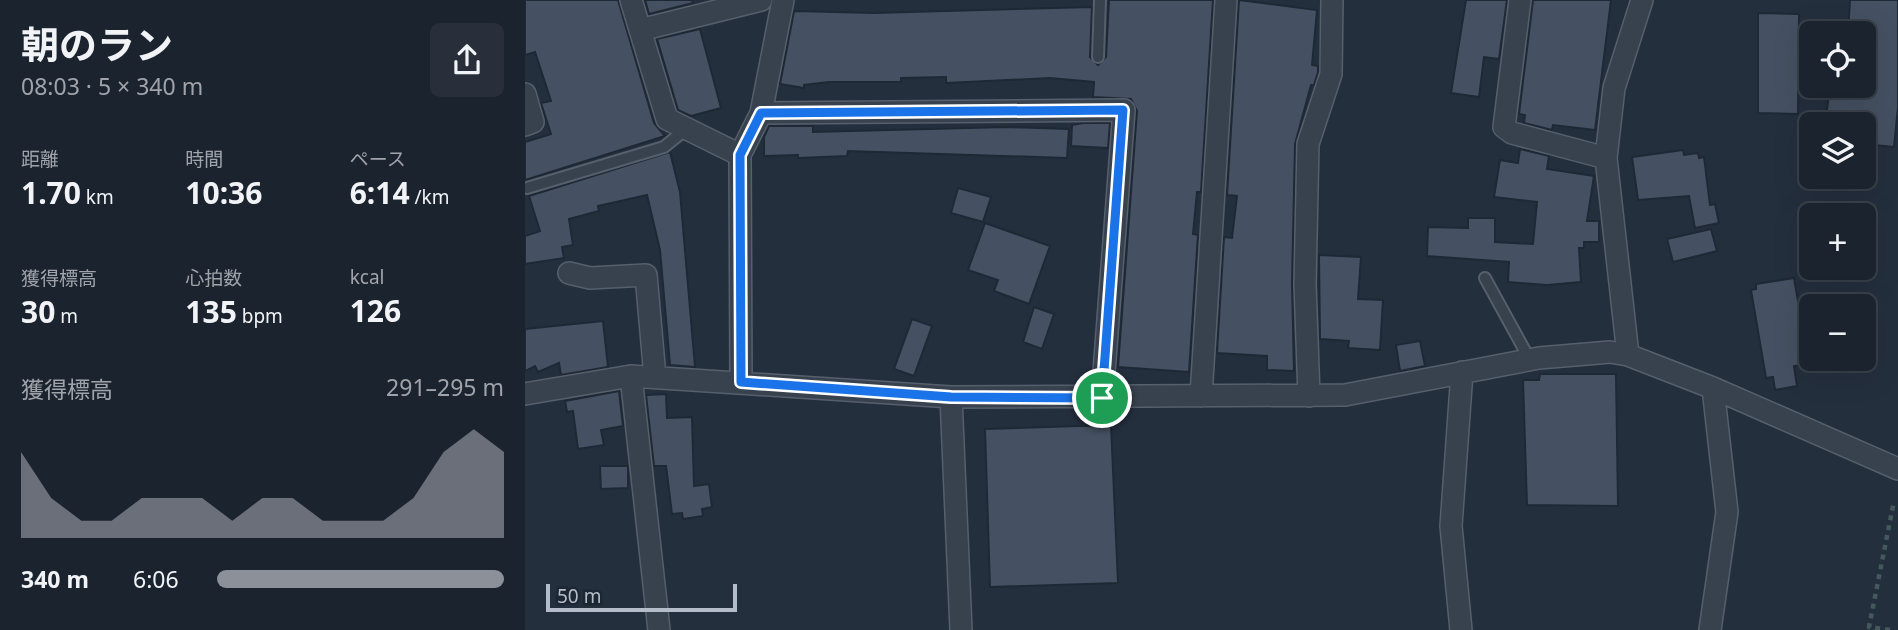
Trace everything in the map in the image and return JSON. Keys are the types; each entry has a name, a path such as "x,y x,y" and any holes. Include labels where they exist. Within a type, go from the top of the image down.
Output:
{"street":[{"path":"631,0 667,120 740,155"},
{"path":"640,30 761,0"},
{"path":"741,382 740,155 761,113 783,0"},
{"path":"1201,396 1226,0"},
{"path":"1309,396 1305,284 1308,144 1331,74 1332,0"},
{"path":"1520,0 1504,127 1512,133 1606,158"},
{"path":"1628,355 1606,158 1614,88 1642,0"},
{"path":"525,94 533,122 525,125"},
{"path":"761,113 1123,110 1102,398"},
{"path":"569,273 590,278 646,275 655,377"},
{"path":"525,394 631,376 951,397 1345,395 1530,360 1610,352 1628,355 1713,388 1898,470"},
{"path":"1461,630 1451,526 1462,372"},
{"path":"631,376 659,630"},
{"path":"1710,630 1727,512 1713,388"},
{"path":"951,397 961,630"}],"lane":[{"path":"1098,57 1100,0"},
{"path":"527,188 664,147 685,130"},
{"path":"1485,278 1530,360"}],"path":[{"path":"1890,630 1869,627 1894,501"}],"building":[{"path":"525,0 618,0 654,123 665,136 525,180 525,142 551,134 541,103 551,101 535,52 525,55"},
{"path":"645,0 692,0 693,3 649,14"},
{"path":"1109,0 1213,0 1201,192 1197,192 1193,234 1198,235 1189,372 1118,367 1137,111 1131,99 1093,97 1094,82 1050,78 946,83 946,77 901,78 901,82 829,82 804,85 804,88 780,84 794,11 874,13 1092,7 1090,57 1098,65 1106,57"},
{"path":"1239,0 1317,10 1312,65 1318,66 1318,72 1314,85 1311,85 1295,144 1292,284 1294,371 1267,370 1267,356 1217,353 1224,237 1232,238 1237,196 1227,195"},
{"path":"1466,0 1507,0 1499,59 1484,57 1479,97 1451,93"},
{"path":"1533,0 1611,0 1595,130 1553,125 1552,130 1524,123 1525,115 1519,114"},
{"path":"1850,0 1898,0 1898,107 1894,147 1876,145 1876,112 1827,112 1828,98 1876,98 1876,21 1849,21"},
{"path":"1758,13 1799,14 1798,114 1758,113"},
{"path":"700,29 721,108 691,116 678,110 657,39"},
{"path":"1110,123 1108,148 1071,146 1072,125"},
{"path":"769,126 813,126 813,132 1006,127 1069,129 1067,158 848,151 847,156 798,158 798,155 764,156 764,137"},
{"path":"1520,149 1549,156 1547,169 1594,176 1587,221 1599,221 1599,242 1584,242 1584,248 1579,248 1581,282 1547,285 1508,282 1509,262 1427,256 1428,227 1468,228 1468,218 1495,218 1495,242 1533,244 1537,202 1494,197 1500,160 1518,163"},
{"path":"1683,150 1684,155 1698,153 1699,158 1704,157 1710,205 1715,204 1719,223 1695,228 1689,196 1638,200 1632,157"},
{"path":"670,152 680,192 695,367 670,365 660,250 647,195 598,206 599,211 569,219 573,245 562,247 564,258 525,264 525,236 540,231 529,196"},
{"path":"958,188 991,197 983,222 951,213"},
{"path":"985,223 1050,246 1029,304 994,291 998,280 968,270"},
{"path":"1711,229 1717,251 1673,262 1667,239"},
{"path":"1319,255 1361,257 1358,299 1383,300 1380,350 1348,348 1349,341 1320,339"},
{"path":"1794,278 1799,307 1799,365 1794,366 1797,386 1775,390 1773,377 1766,378 1751,290 1756,289 1756,284"},
{"path":"1034,307 1054,314 1042,349 1023,342"},
{"path":"912,319 932,326 914,376 894,369"},
{"path":"603,321 608,367 561,375 559,363 538,372 535,366 525,371 525,329"},
{"path":"1420,341 1425,366 1400,371 1396,345"},
{"path":"1540,374 1616,374 1618,506 1527,505 1523,380 1539,380"},
{"path":"619,391 623,426 601,430 604,445 578,449 573,411 567,412 565,401"},
{"path":"666,394 667,418 692,417 694,486 709,484 712,507 702,509 703,516 683,519 682,513 672,514 666,466 654,466 646,395"},
{"path":"1111,425 1118,583 990,587 985,429"},
{"path":"600,466 628,466 628,488 601,489"}],"route":[{"path":"1123,110 1102,398 951,397 741,382 740,155 761,113 1123,110"}]}
